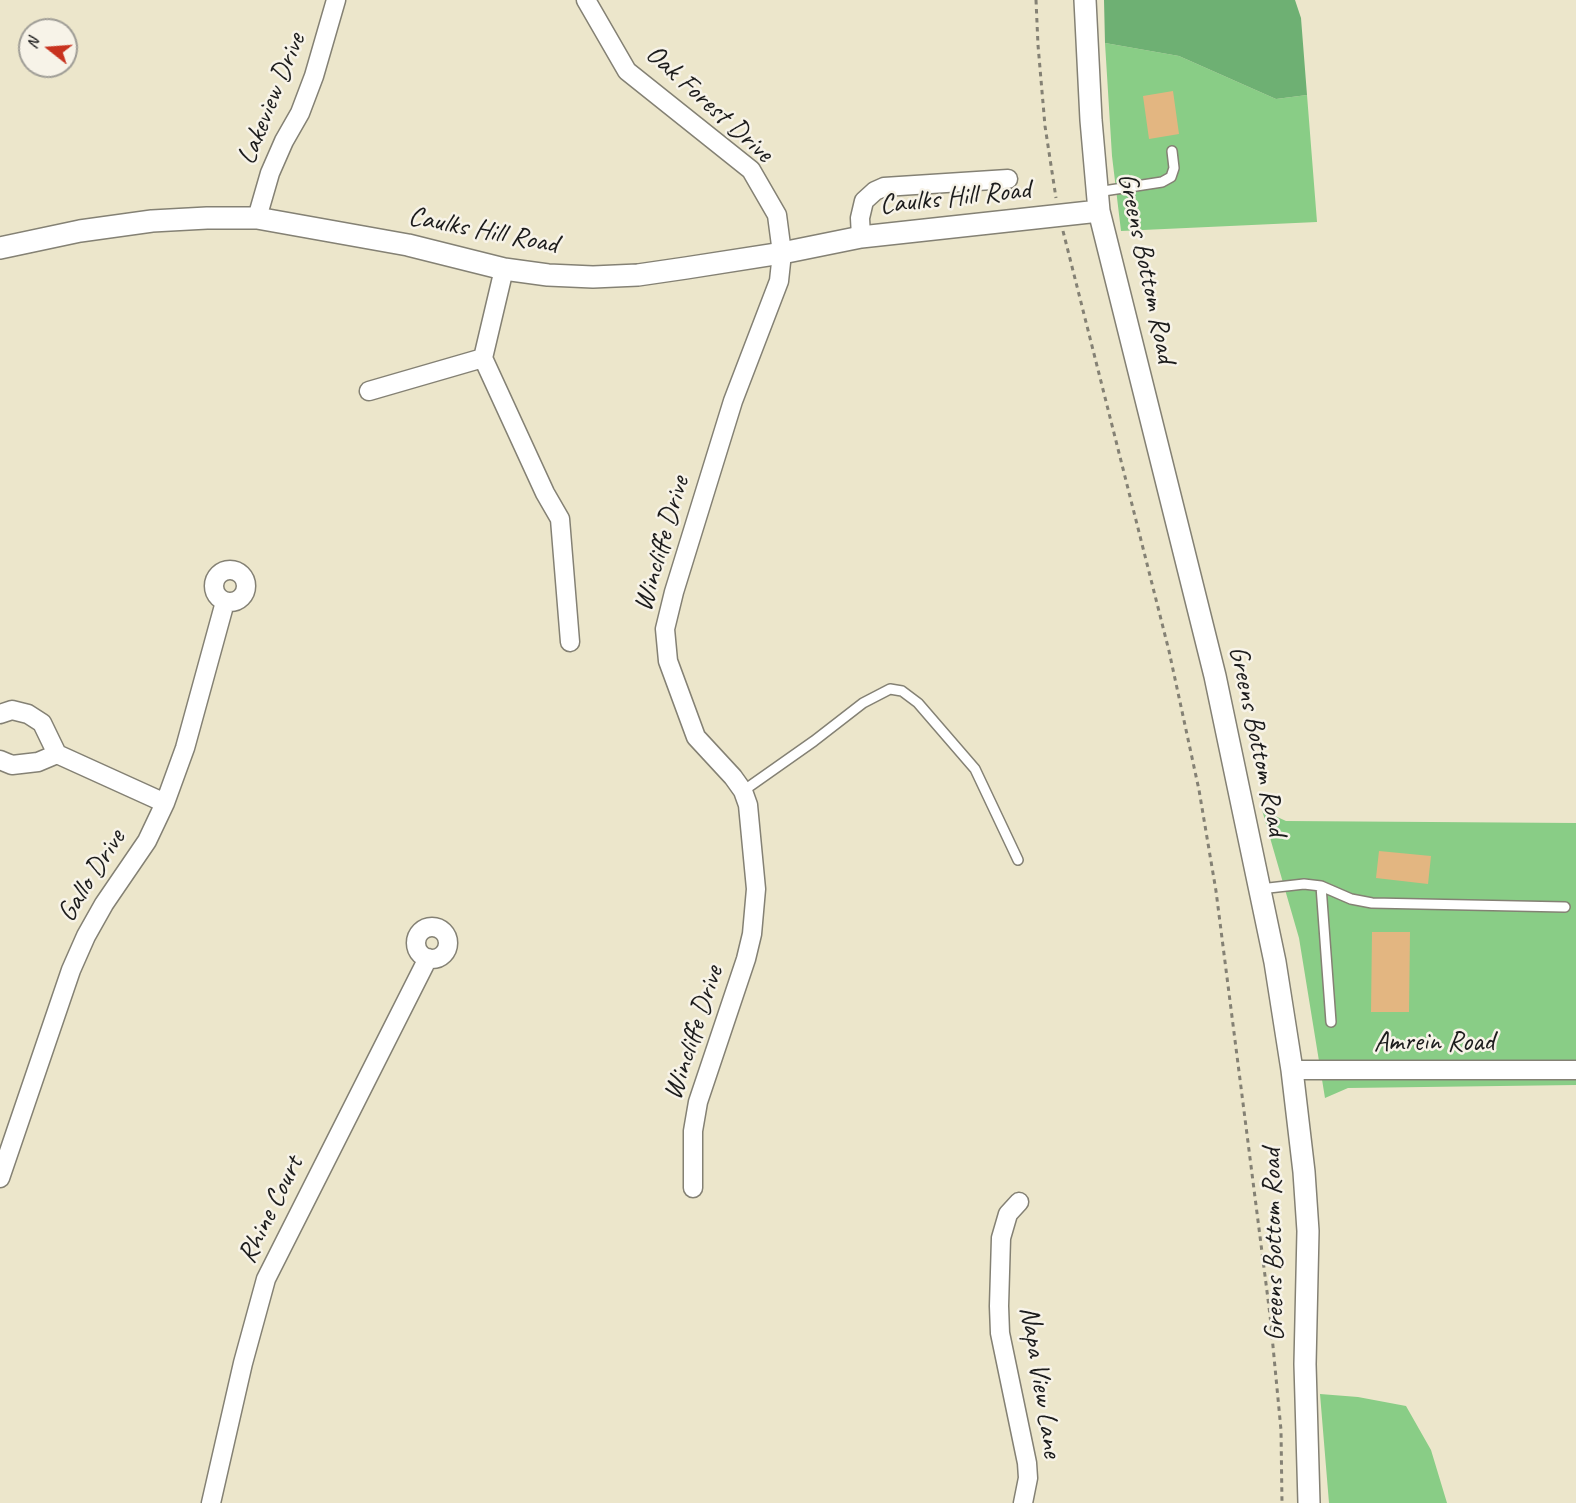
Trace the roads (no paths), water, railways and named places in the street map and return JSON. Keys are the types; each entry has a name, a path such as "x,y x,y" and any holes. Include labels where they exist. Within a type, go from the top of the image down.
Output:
{"street":[{"name":"Lakeview Drive","path":"257,218 270,173 300,113 314,76 336,0"},
{"name":"Oak Forest Drive","path":"586,0 627,71 751,170 777,215 782,253"},
{"name":"Greens Bottom Road","path":"1085,0 1098,202 1215,676 1275,962 1292,1070 1304,1172 1308,1231 1305,1364 1309,1503"},
{"path":"861,237 860,218 864,201 875,190 884,187 1008,179"},
{"name":"Caulks Hill Road","path":"0,248 80,231 152,221 257,218 408,245 504,269 548,275 593,277 638,275 782,253 861,237 1059,216 1098,202"},
{"name":"Wincliffe Drive","path":"693,1188 693,1131 698,1102 752,934 756,889 748,805 743,791 696,737 668,661 665,629 674,592 733,401 779,281 782,253"},
{"path":"504,269 483,358 545,492 560,519 570,642"},
{"path":"369,391 483,358"},
{"name":"Gallo Drive","path":"0,1178 71,970 104,904 147,842 165,802 185,748 225,602"},
{"path":"0,714 12,710 28,714 42,723 57,754 165,802"},
{"path":"0,760 12,765 38,762 57,754"},
{"name":"Rhine Court","path":"211,1503 243,1363 267,1280 428,958"},
{"name":"Amrein Road","path":"1292,1070 1576,1070"},
{"name":"Napa View Lane","path":"1019,1202 1008,1214 1001,1238 999,1306 1000,1333 1027,1463 1028,1478 1023,1503"}],"lane":[{"path":"1098,202 1172,177 1174,168 1172,151"},
{"path":"743,791 863,703 890,688 902,691 918,703 975,770 1018,860"},
{"path":"1260,889 1304,884 1321,886 1351,899 1372,903 1565,907"},
{"path":"1321,886 1331,1022"}]}
